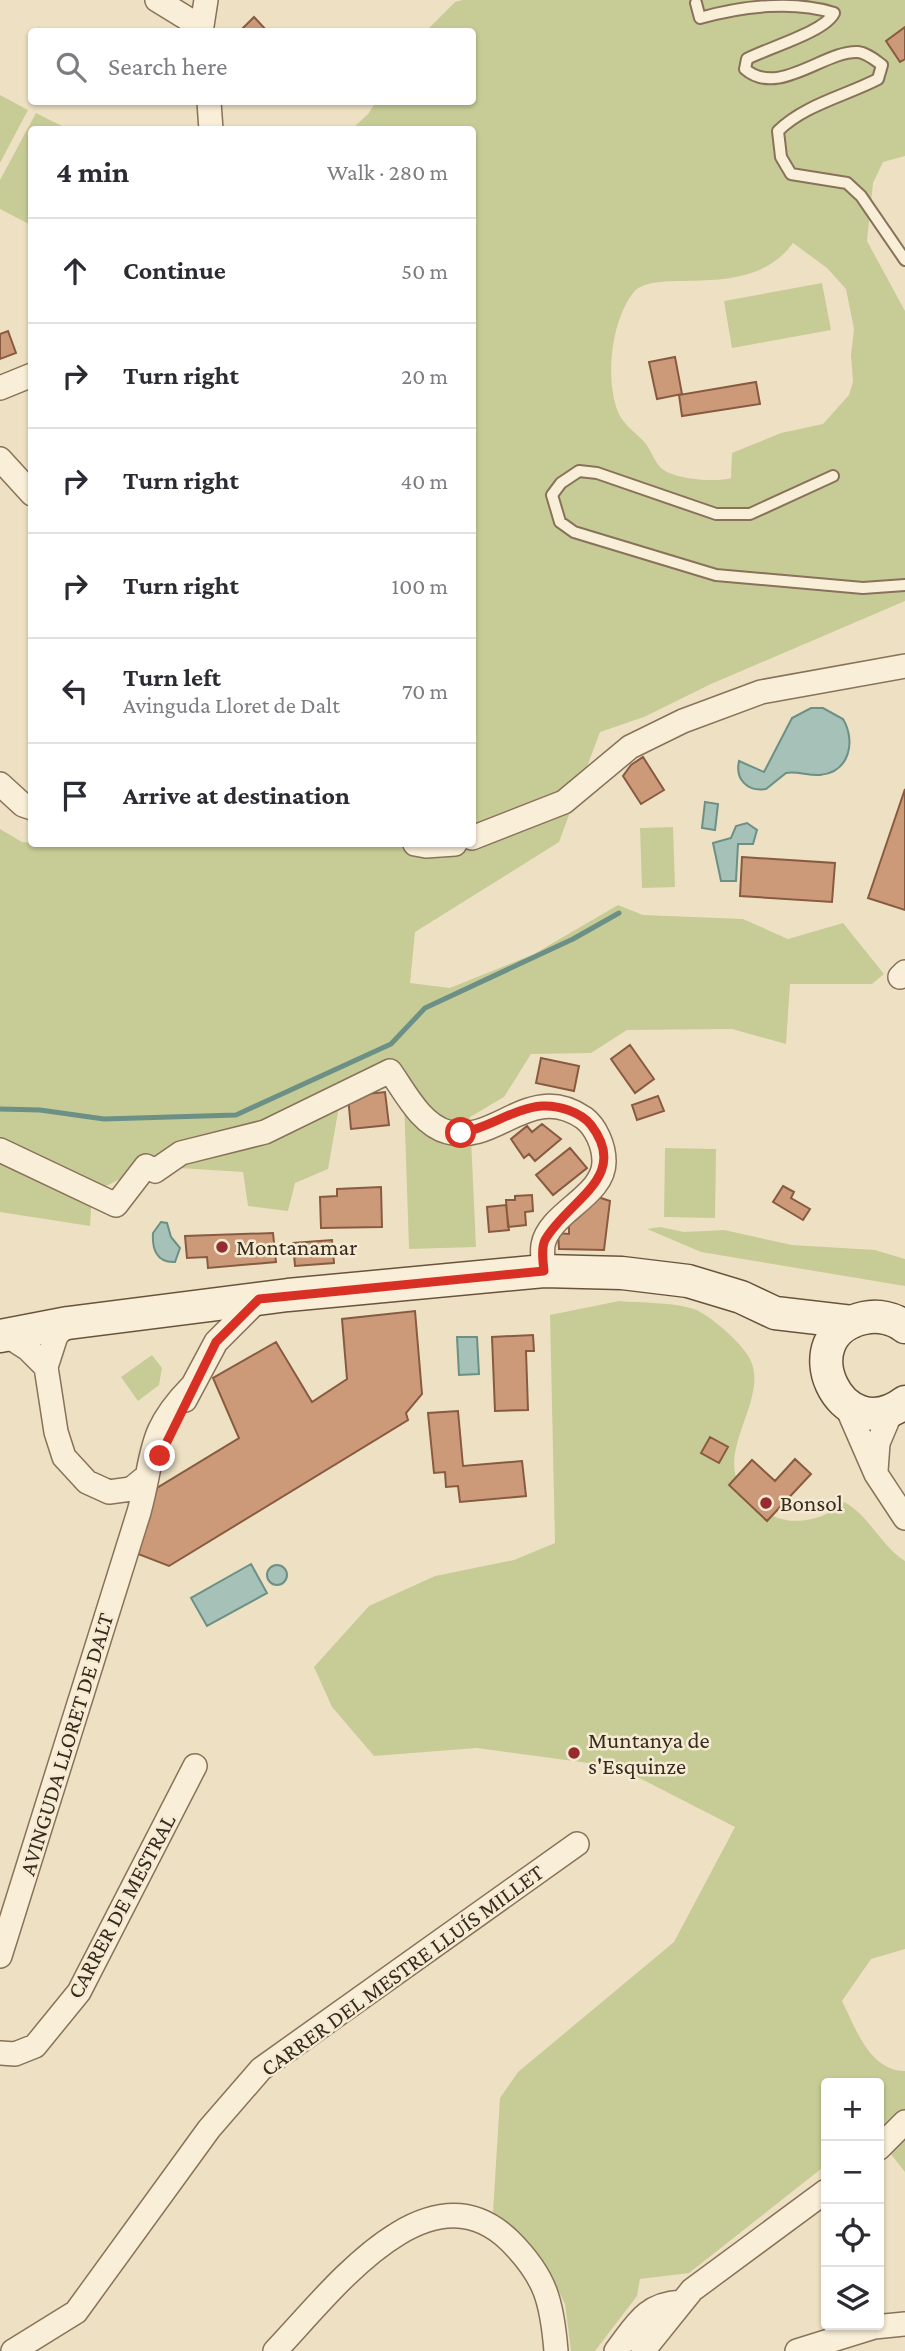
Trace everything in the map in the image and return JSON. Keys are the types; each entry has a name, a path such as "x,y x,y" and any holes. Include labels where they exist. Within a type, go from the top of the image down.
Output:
{"main road":[{"path":"3,1336 68,1324 259,1299 544,1271 622,1273 688,1281 735,1295 775,1313 852,1322 883,1317 905,1327"},
{"path":"775,1313 826,1361"},
{"path":"852,1322 835,1335 826,1361 829,1382 845,1403 871,1413 899,1406"}],"street":[{"path":"157,0 199,28"},
{"path":"201,28 205,0"},
{"path":"209,105 212,126"},
{"path":"0,388 28,377"},
{"path":"0,459 28,490"},
{"path":"476,836 564,802 630,747 683,721 761,692 905,666"},
{"path":"0,784 28,807"},
{"path":"0,1150 116,1205 146,1166 155,1171 181,1153 265,1132 390,1071 428,1121 448,1132 474,1130 524,1110 556,1106 589,1122 600,1142 604,1161 597,1183 566,1212 543,1242 544,1271"},
{"name":"AVINGUDA LLORET DE DALT","path":"0,1956 148,1472 160,1456 191,1387 216,1342 259,1299"},
{"path":"194,1307 209,1318 216,1342"},
{"path":"68,1324 56,1336 46,1367 56,1432 64,1457 88,1482 109,1492 125,1511 131,1532"},
{"path":"3,1336 28,1349 46,1367"},
{"path":"845,1403 876,1474 905,1518"},
{"path":"876,1474 878,1443 899,1406"},
{"path":"109,1492 131,1489 148,1472"},
{"name":"CARRER DE MESTRAL","path":"0,2053 15,2054 35,2046 79,1992 195,1766"},
{"name":"CARRER DEL MESTRE LLUÍS MILLET","path":"13,2351 76,2312 209,2129 261,2068 577,1844"},
{"path":"884,2143 905,2122"},
{"path":"642,2351 681,2302 710,2274 821,2194"},
{"path":"275,2351 385,2240 418,2223 452,2215 485,2221 498,2230 531,2264 549,2295 556,2351"},
{"path":"616,2351 647,2312 667,2303 681,2302"},
{"path":"797,2351 874,2327 905,2324"}],"lane":[{"path":"696,3 700,19 726,11 787,3 815,4 834,13 831,20 817,28 747,60 745,69 751,74 764,78 804,71 848,53 860,52 882,65 878,79 840,98 814,106 785,124 778,131 781,157 791,174 847,183 861,196 905,260"},
{"path":"833,476 750,514 716,514 597,473 579,471 561,483 552,495 560,522 574,532 716,575 863,588 905,585"}],"green space":[{"path":"463,0 905,0 905,156 883,162 873,183 867,241 905,311 905,601 711,684 644,717 600,732 559,842 415,932 410,983 450,988 534,954 618,905 643,915 743,919 788,939 843,923 884,974 872,984 790,984 786,1044 732,1029 627,1030 591,1053 531,1054 504,1097 470,1117 476,1247 409,1249 404,1100 389,1082 340,1101 328,1169 295,1183 288,1211 248,1206 243,1172 146,1166 92,1193 90,1226 0,1212 0,829 22,842 28,842 28,847 476,847 476,126 355,126 374,105 476,105 476,28 429,28 455,2","holes":["793,243 827,268 846,289 854,329 851,355 853,382 849,395 823,424 781,433 732,453 731,478 694,479 666,471 660,467 646,444 618,412 611,367 615,335 626,305 633,293 644,285 729,278 752,273 774,262"]},
{"path":"0,95 28,110 0,163"},
{"path":"36,113 62,126 29,126"},
{"path":"28,128 28,223 0,209 0,180"},
{"path":"822,283 831,330 732,348 724,301"},
{"path":"673,827 675,887 642,888 640,828"},
{"path":"665,1148 716,1149 715,1218 664,1217"},
{"path":"660,1227 684,1232 724,1230 792,1245 875,1250 905,1259 905,1286 701,1252 647,1229"},
{"path":"619,1301 667,1304 694,1309 717,1323 746,1353 754,1374 750,1405 735,1454 735,1470 741,1488 763,1509 785,1520 799,1521 822,1516 844,1502 861,1515 905,1561 905,1949 871,1959 842,2001 873,2056 882,2064 905,2071 905,2172 884,2145 884,2078 821,2078 821,2169 689,2273 640,2279 637,2296 595,2351 571,2351 565,2304 548,2269 493,2212 500,2098 518,2072 674,1942 735,1827 618,1767 477,1748 374,1756 332,1707 314,1667 369,1606 435,1576 514,1560 555,1543 550,1315"},
{"path":"152,1355 162,1368 159,1385 138,1401 121,1377"}],"water":[{"path":"811,708 823,708 843,719 849,737 848,754 844,762 830,773 820,775 786,773 766,789 753,788 744,783 739,773 739,761 764,772 792,718"},
{"path":"705,802 718,804 715,830 702,828"},
{"path":"747,823 757,830 753,844 738,844 736,881 721,881 713,843 731,838 736,826"},
{"path":"161,1222 167,1223 171,1237 180,1248 175,1262 163,1260 156,1254 153,1233"},
{"path":"457,1337 477,1337 479,1374 459,1375"},
{"path":"251,1564 267,1593 207,1626 191,1598"},
{"path":"277,1565 284,1568 287,1575 284,1582 277,1585 270,1582 267,1575 270,1568"}],"building":[{"path":"254,17 264,28 243,28"},
{"path":"905,27 905,59 900,62 886,41"},
{"path":"8,331 16,353 0,359 0,334"},
{"path":"675,357 682,394 657,399 649,362"},
{"path":"756,382 760,404 682,416 679,395"},
{"path":"643,757 664,790 641,804 623,776 631,765"},
{"path":"905,789 905,910 868,898"},
{"path":"742,857 835,863 832,902 740,896"},
{"path":"630,1045 654,1079 635,1093 611,1059"},
{"path":"541,1058 579,1066 574,1091 536,1083"},
{"path":"385,1092 389,1125 351,1129 348,1096"},
{"path":"658,1096 664,1111 637,1120 632,1105"},
{"path":"542,1124 561,1139 535,1161 529,1154 524,1158 511,1139 527,1126 532,1132"},
{"path":"570,1148 587,1168 553,1195 536,1175"},
{"path":"783,1186 794,1192 791,1198 810,1209 803,1220 773,1202"},
{"path":"381,1187 382,1227 321,1228 320,1197 337,1196 337,1189"},
{"path":"532,1195 533,1211 525,1212 526,1225 508,1227 506,1200 515,1200 515,1196"},
{"path":"595,1196 610,1201 604,1250 559,1249 558,1233 569,1234 569,1217"},
{"path":"506,1205 509,1230 489,1232 487,1207"},
{"path":"273,1233 276,1262 208,1268 207,1257 187,1258 185,1236"},
{"path":"332,1240 334,1263 295,1266 293,1243"},
{"path":"415,1311 422,1394 406,1413 408,1420 169,1566 138,1554 157,1488 239,1438 213,1378 276,1342 312,1402 347,1379 342,1319"},
{"path":"533,1335 534,1351 526,1351 528,1410 495,1411 492,1337"},
{"path":"458,1411 463,1466 522,1461 526,1496 460,1502 458,1486 446,1487 445,1472 434,1473 428,1413"},
{"path":"710,1437 728,1447 719,1463 701,1453"},
{"name":"Bonsol","path":"795,1459 811,1474 767,1521 729,1485 752,1460 775,1481"}],"waterway":[{"path":"0,1109 40,1110 104,1119 236,1115 391,1044 425,1008 573,939 619,913"}],"place":[{"name":"Montanamar","path":"222,1247"},
{"name":"Bonsol","path":"766,1503"},
{"name":"Muntanya de s'Esquinze","path":"574,1753"}],"route":[{"path":"160,1456 191,1387 216,1342 230,1325 259,1299 544,1271 543,1242 566,1212 597,1183 603,1172 603,1153 595,1131 589,1122 578,1114 556,1106 541,1106 524,1110 486,1127 461,1133"}]}
